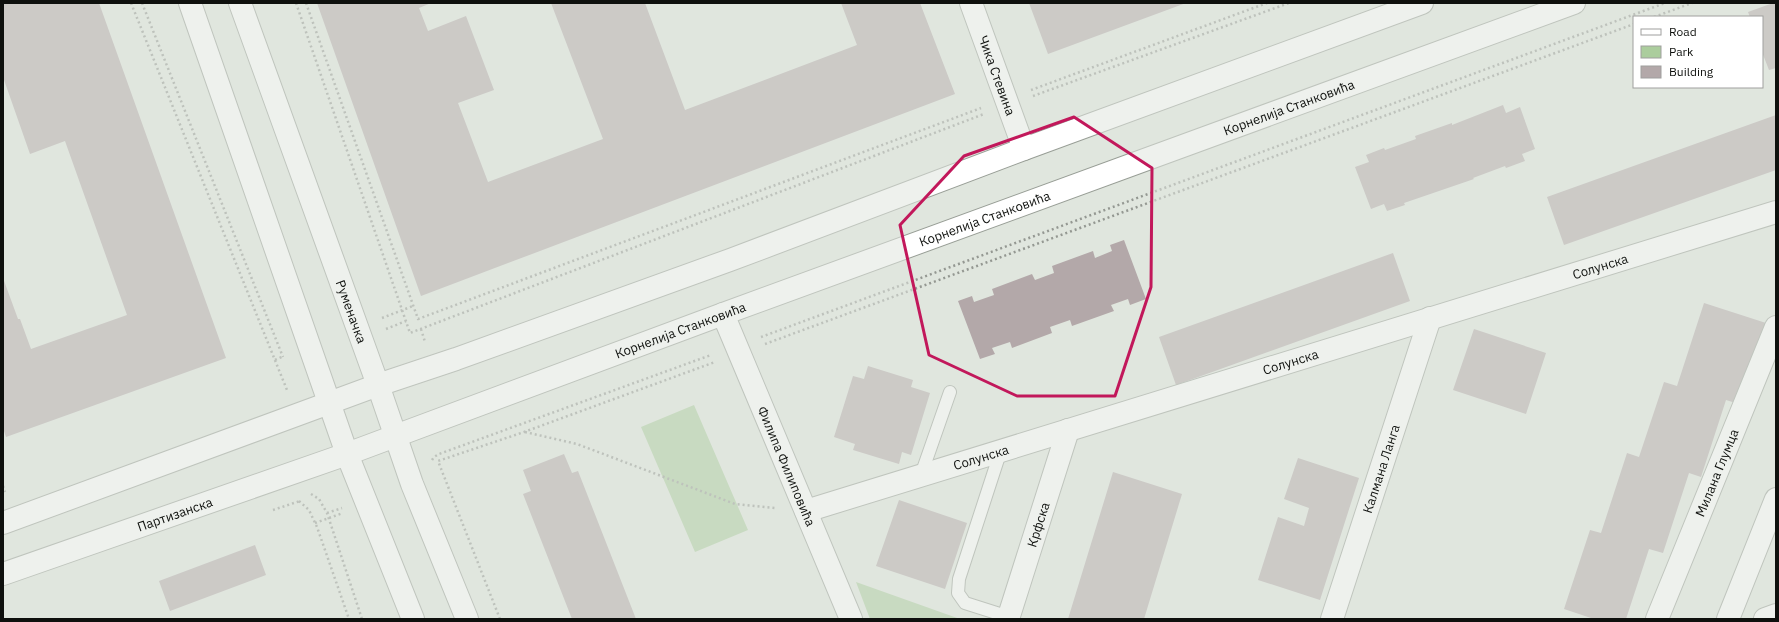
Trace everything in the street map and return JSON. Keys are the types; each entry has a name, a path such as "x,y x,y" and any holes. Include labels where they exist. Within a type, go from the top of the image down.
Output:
{"main road":[{"path":"190,3 347,454 413,619"},
{"name":"Руменачка","path":"240,3 378,384 420,505 467,619"},
{"name":"Чика Стевина","path":"970,3 1024,149"},
{"path":"3,523 378,384 456,359 730,260 1024,149 1422,3"},
{"name":"Корнелија Станковића","path":"347,454 723,314 1574,3"},
{"name":"Солунска","path":"806,510 1776,212"},
{"name":"Филипа Филиповића","path":"723,314 851,619"},
{"name":"Калмана Ланга","path":"1332,619 1430,318"},
{"name":"Милана Глумца","path":"1657,619 1776,327"},
{"name":"Крфска","path":"1009,618 1068,430"},
{"name":"Партизанска","path":"3,574 347,454"},
{"path":"1728,619 1776,499"},
{"path":"1765,619 1776,615"}],"lane":[{"path":"921,475 950,392"},
{"path":"1001,450 959,579 958,593 965,603 1009,618"}],"path":[{"path":"131,3 288,392"},
{"path":"142,3 285,361"},
{"path":"296,3 410,333 1267,3"},
{"path":"306,3 418,319 1007,102 1288,3"},
{"path":"500,619 438,461 524,432 737,350 1665,3"},
{"path":"1657,16 1692,3"},
{"path":"434,457 737,350 1633,24"},
{"path":"524,432 577,444 735,504 806,510"},
{"path":"3,486 5,492"},
{"path":"305,490 319,499 324,506 362,619"},
{"path":"300,501 309,510 317,527 349,619"}],"highlighted area":[{"path":"1074,117 1152,168 1151,287 1115,396 1017,396 929,355 900,225 964,156"}],"green space":[{"path":"694,405 748,530 695,552 641,427"},
{"path":"856,582 960,619 870,619"}],"building":[{"path":"3,3 99,3 226,358 6,437 3,428 3,278 31,349 127,315 65,141 30,154 3,77"},
{"path":"317,3 431,3 419,8 428,31 466,16 494,90 458,103 488,182 603,139 551,3 645,3 685,110 857,45 841,3 920,3 955,94 421,296"},
{"path":"1029,3 1186,3 1048,54"},
{"path":"1776,3 1776,68 1769,70 1763,55 1763,16 1750,16 1748,12"},
{"path":"1503,105 1506,113 1520,107 1535,149 1522,154 1525,161 1506,168 1505,166 1473,178 1474,179 1404,203 1405,205 1387,211 1384,204 1371,209 1355,167 1369,162 1366,155 1416,139 1415,136 1452,123 1452,125"},
{"path":"1776,115 1776,170 1564,245 1547,197"},
{"path":"1124,240 1146,299 1130,305 1128,299 1111,305 1114,311 1072,326 1070,320 1050,327 1052,333 1012,348 1010,342 992,348 995,354 980,359 958,301 972,296 974,302 994,295 992,289 1032,274 1035,280 1054,273 1052,266 1093,251 1095,258 1112,251 1110,245"},
{"path":"1393,253 1410,301 1176,385 1159,337"},
{"path":"1704,303 1766,323 1739,404 1726,400 1701,477 1689,473 1663,553 1649,549 1626,619 1594,619 1564,609 1590,530 1601,533 1627,453 1639,457 1664,382 1677,386"},
{"path":"1474,329 1546,353 1526,414 1453,390"},
{"path":"868,366 913,380 911,387 930,393 911,455 902,452 899,464 853,450 855,444 834,437 853,376 864,379"},
{"path":"564,454 572,473 578,471 636,619 572,619 523,494 531,491 523,470"},
{"path":"1298,458 1359,478 1320,600 1258,580 1278,517 1304,526 1309,508 1284,499"},
{"path":"1113,472 1182,494 1144,619 1068,619"},
{"path":"899,500 967,523 945,589 876,566"},
{"path":"255,545 266,575 170,611 159,581"}]}
